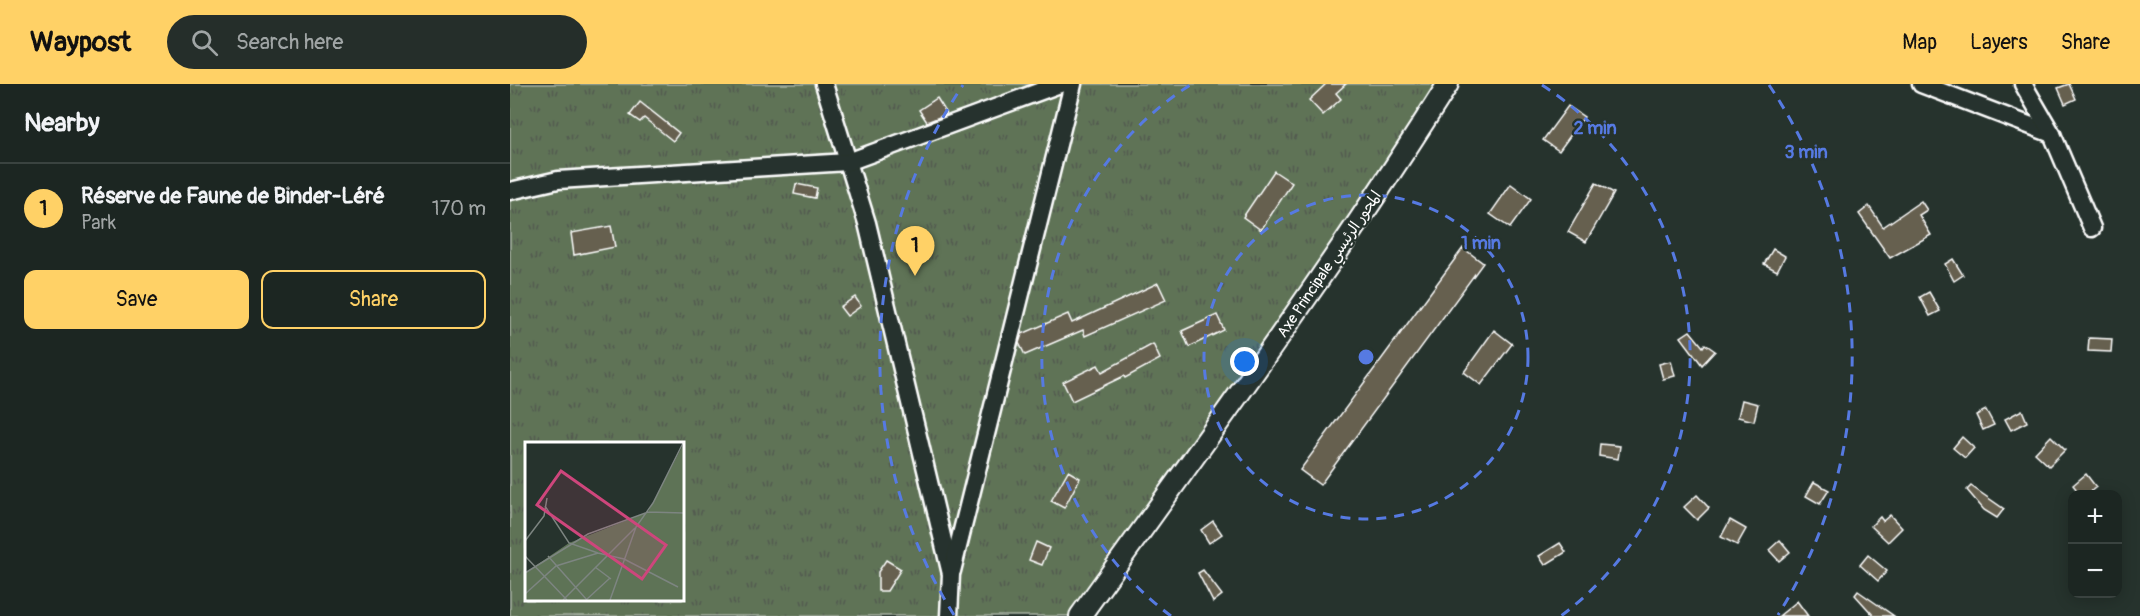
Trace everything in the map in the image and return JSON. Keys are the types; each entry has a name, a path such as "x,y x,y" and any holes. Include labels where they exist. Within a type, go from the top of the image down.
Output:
{"main road":[{"name":"Axe Principale المحور الرئيسي","path":"1080,616 1249,381 1399,162 1448,84"}],"street":[{"path":"824,84 867,223 951,574"},
{"path":"510,191 558,180 848,162 1060,84"},
{"path":"949,616 951,574 1073,84"},
{"path":"1921,84 2052,134"},
{"path":"2023,84 2052,134 2092,228"}],"green space":[{"path":"510,84 1448,84 1080,616 510,616"}],"building":[{"path":"1326,84 1346,84 1336,93 1341,99 1323,115 1309,100"},
{"path":"2069,84 2076,99 2065,104 2058,88"},
{"path":"937,98 947,114 927,122 919,110"},
{"path":"640,102 679,133 673,141 644,118 640,122 630,115"},
{"path":"1568,106 1584,117 1559,151 1543,140"},
{"path":"1274,171 1292,183 1261,230 1243,217"},
{"path":"1596,183 1614,193 1586,242 1568,232"},
{"path":"796,184 817,188 815,198 794,194"},
{"path":"1511,184 1531,199 1510,228 1490,214"},
{"path":"1921,201 1927,210 1919,215 1931,235 1890,258 1859,214 1869,206 1883,227"},
{"path":"611,226 615,247 574,255 571,233"},
{"path":"1463,248 1483,263 1320,485 1300,470"},
{"path":"1773,249 1785,256 1777,271 1764,264"},
{"path":"1953,259 1963,275 1954,281 1945,264"},
{"path":"1158,283 1166,300 1085,336 1083,330 1025,355 1019,343 1022,334 1068,314 1072,323"},
{"path":"1929,292 1940,311 1930,316 1920,297"},
{"path":"855,297 861,306 847,316 840,307"},
{"path":"1217,315 1224,330 1189,347 1182,331"},
{"path":"1494,330 1512,344 1481,385 1464,372"},
{"path":"1690,331 1703,347 1705,344 1715,351 1702,365 1681,337"},
{"path":"2089,338 2112,339 2111,352 2088,351"},
{"path":"1153,344 1160,359 1125,378 1124,376 1072,401 1063,382 1098,365 1102,372"},
{"path":"1671,361 1675,376 1663,379 1659,364"},
{"path":"1742,400 1758,404 1754,421 1738,417"},
{"path":"1986,410 1994,425 1983,430 1976,415"},
{"path":"2022,410 2027,422 2011,430 2005,419"},
{"path":"2051,436 2065,450 2049,466 2035,453"},
{"path":"1962,437 1974,448 1965,458 1953,448"},
{"path":"1600,444 1620,446 1618,459 1599,456"},
{"path":"1068,471 1080,478 1064,508 1051,501"},
{"path":"2086,474 2096,487 2092,490 2077,490 2073,485"},
{"path":"1814,482 1829,490 1820,504 1806,496"},
{"path":"1971,486 2004,509 1997,518 1984,510 1967,490"},
{"path":"1697,495 1709,508 1697,520 1684,507"},
{"path":"1890,515 1902,528 1888,542 1871,526 1880,517 1883,521"},
{"path":"1730,520 1746,529 1737,545 1721,537"},
{"path":"1213,521 1222,534 1209,543 1201,530"},
{"path":"1780,540 1790,552 1779,561 1769,550"},
{"path":"1036,542 1049,548 1042,565 1029,560"},
{"path":"1560,543 1566,552 1545,565 1539,556"},
{"path":"1868,555 1887,571 1878,581 1860,565"},
{"path":"886,560 901,569 887,591 878,591 878,572"},
{"path":"1203,570 1222,595 1213,602 1198,573"},
{"path":"1858,591 1894,616 1874,616 1855,595"},
{"path":"1797,601 1808,616 1779,616 1795,603"}],"place":[{"name":"Réserve de Faune de Binder-Léré","path":"915,276"}]}
